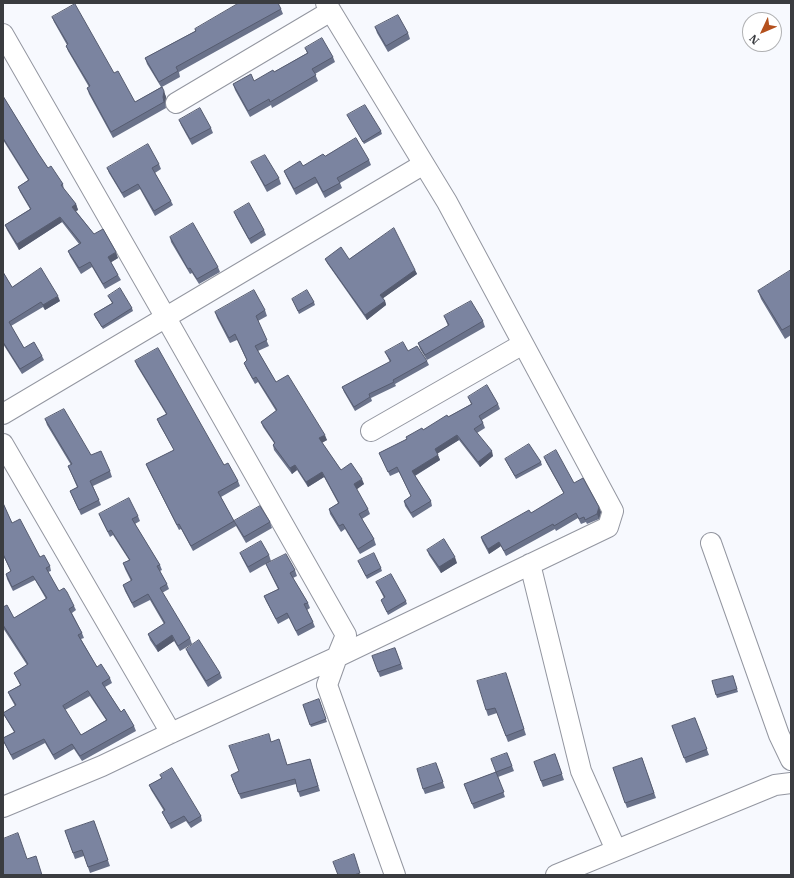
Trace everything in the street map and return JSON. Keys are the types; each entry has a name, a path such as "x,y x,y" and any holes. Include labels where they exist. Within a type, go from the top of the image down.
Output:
{"street":[{"path":"3,807 102,766 337,657 530,564 608,526 613,511 447,202 329,7 176,103"},
{"path":"3,34 346,635 327,685 395,875"},
{"path":"3,414 424,164"},
{"path":"371,431 523,344"},
{"path":"3,444 171,733"},
{"path":"711,543 779,735 791,760"},
{"path":"530,564 581,771 616,850"},
{"path":"556,875 775,785 791,783"}],"building":[{"path":"239,3 278,3 281,9 176,67 178,71 159,82 145,58 196,31 195,29"},
{"path":"75,4 114,73 118,71 135,102 162,87 164,91 164,102 111,132 87,88 90,86 66,46 68,44 52,17"},
{"path":"398,15 408,33 386,46 375,27"},
{"path":"322,38 333,57 312,69 316,75 270,102 269,99 248,111 233,84 251,74 254,81 273,70 274,72 308,53 305,48"},
{"path":"3,96 48,168 51,166 63,184 61,185 76,204 72,207 94,234 103,229 116,252 108,257 118,275 103,284 90,262 79,268 68,251 81,243 60,217 17,244 5,225 31,209 18,187 29,180 3,138"},
{"path":"365,105 381,131 363,142 347,115"},
{"path":"200,108 211,128 190,139 179,120"},
{"path":"356,138 369,160 337,178 340,183 323,192 315,177 294,189 284,171 300,161 303,166 323,154 325,156"},
{"path":"148,144 159,164 152,168 171,201 154,211 138,184 122,193 107,168"},
{"path":"265,155 279,178 265,186 251,162"},
{"path":"249,203 264,230 249,239 234,212"},
{"path":"193,223 218,267 197,279 190,268 188,269 170,237"},
{"path":"394,228 415,270 380,295 385,301 365,315 325,259 341,247 349,259"},
{"path":"41,268 58,296 43,305 41,302 9,322 24,348 34,342 42,356 20,369 3,342 3,272 12,287"},
{"path":"791,270 791,325 782,330 758,291"},
{"path":"120,288 132,308 102,327 94,314 113,303 108,296"},
{"path":"254,290 265,310 256,316 267,340 255,346 276,382 288,375 325,435 319,438 341,470 351,463 362,479 354,484 368,509 359,514 374,539 358,549 343,524 339,526 329,509 339,503 322,472 306,482 295,465 290,468 273,445 275,443 261,422 277,410 256,377 253,379 244,363 247,360 235,334 229,338 215,312"},
{"path":"307,290 314,302 298,311 292,299"},
{"path":"471,301 483,321 425,355 418,343 449,325 444,316"},
{"path":"403,342 408,351 417,346 427,361 393,380 394,382 369,394 370,397 354,407 342,387 391,361 385,352"},
{"path":"158,348 224,465 228,463 238,481 218,492 234,521 191,546 179,524 177,525 146,464 174,450 157,419 167,414 135,361"},
{"path":"487,385 498,404 479,416 483,423 474,429 492,451 478,462 457,435 435,449 438,455 412,471 431,501 411,513 404,501 411,496 397,467 388,472 379,453 407,439 406,437 422,428 423,430 447,415 448,417 472,404 468,397"},
{"path":"64,409 91,455 101,451 110,471 90,481 99,500 79,510 70,491 78,487 68,466 72,464 45,419"},
{"path":"529,444 541,462 515,476 505,459"},
{"path":"556,450 574,483 583,478 599,507 597,514 585,520 584,517 579,519 576,513 554,526 553,524 504,551 499,542 488,549 481,537 529,510 531,513 564,493 544,457"},
{"path":"129,498 138,516 132,519 160,565 157,566 167,584 160,588 190,638 178,646 172,635 156,646 148,634 165,623 148,594 132,603 123,585 132,580 123,563 130,560 111,530 108,532 99,514"},
{"path":"3,503 12,523 20,519 40,557 44,555 50,566 46,568 59,591 64,588 67,592 74,606 69,609 82,633 78,635 97,667 101,664 110,678 102,683 121,712 124,709 134,726 80,756 72,744 53,755 44,739 11,755 3,738 15,732 3,713 16,705 8,692 21,685 14,673 28,664 3,625 3,607 7,605 14,618 47,598 33,576 12,587 6,574 11,571 3,554","holes":["88,691 107,720 81,735 63,706"]},
{"path":"260,506 270,522 244,537 234,521"},
{"path":"444,539 455,557 439,567 427,550"},
{"path":"261,541 269,555 248,567 240,553"},
{"path":"374,553 381,568 366,576 358,561"},
{"path":"286,554 295,570 290,573 308,603 304,604 313,622 296,631 287,613 276,619 264,596 279,589 266,564"},
{"path":"391,574 406,601 387,612 381,600 385,597 376,582"},
{"path":"199,640 220,673 206,681 186,649"},
{"path":"395,648 401,664 378,672 372,656"},
{"path":"506,673 524,729 506,736 495,708 486,710 477,681"},
{"path":"733,676 737,689 716,695 712,681"},
{"path":"319,699 326,719 310,725 303,705"},
{"path":"695,718 707,749 684,758 672,726"},
{"path":"269,734 271,742 279,739 287,765 310,759 318,786 298,792 295,779 239,794 231,775 239,771 229,746"},
{"path":"507,753 512,766 496,772 491,759"},
{"path":"555,754 562,774 541,781 534,762"},
{"path":"642,758 654,793 625,803 613,768"},
{"path":"436,763 443,782 423,789 417,769"},
{"path":"172,768 201,816 189,823 184,816 169,824 162,812 165,810 149,785 162,778 160,775"},
{"path":"496,772 504,792 472,804 464,784"},
{"path":"94,821 108,860 88,867 82,850 73,853 65,831"},
{"path":"18,833 27,859 36,856 42,875 3,875 3,839"},
{"path":"354,854 360,873 354,875 338,875 333,862"}]}
